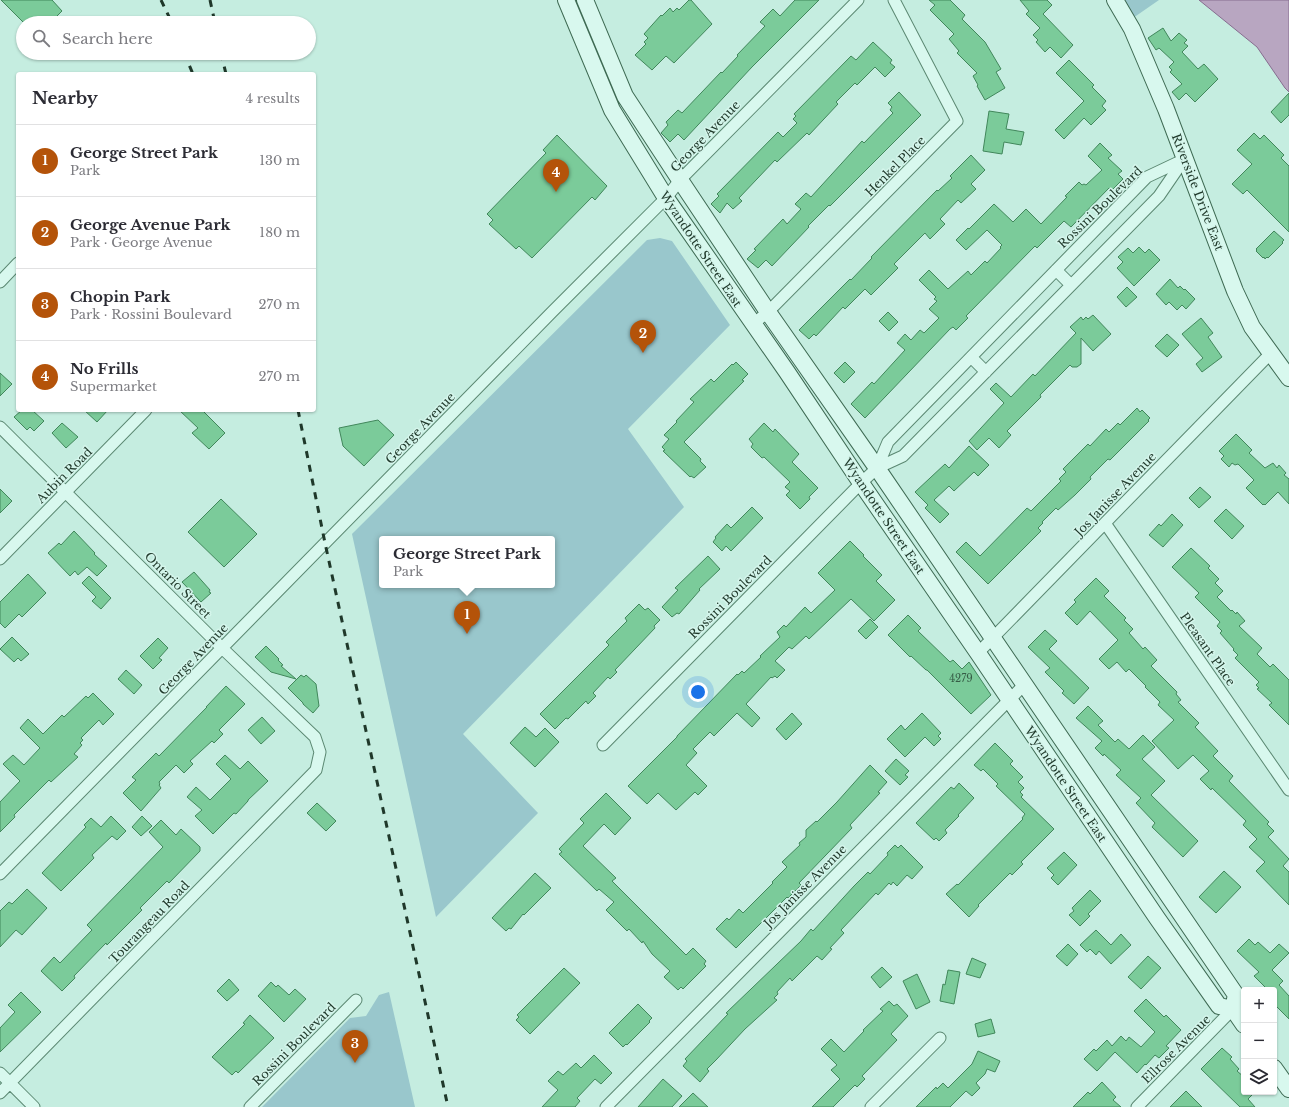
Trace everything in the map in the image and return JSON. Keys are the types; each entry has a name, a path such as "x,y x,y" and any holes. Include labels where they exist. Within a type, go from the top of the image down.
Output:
{"main road":[{"name":"Wyandotte Street East","path":"566,0 612,110 666,198 787,372 1157,918 1219,1006 1233,1009 1236,995 877,468 768,312 625,96 585,0"},
{"name":"Riverside Drive East","path":"1115,0 1132,29 1144,57 1185,158 1235,291 1252,327 1289,378"},
{"path":"1233,1009 1243,1023"},
{"path":"1277,1072 1289,1089"}],"street":[{"name":"George Avenue","path":"0,874 552,312 666,198 680,180 858,0"},
{"name":"Henkel Place","path":"753,324 768,312 957,121 894,0"},
{"name":"Rossini Boulevard","path":"877,468 888,442 1147,177 1185,158"},
{"name":"Rossini Boulevard","path":"603,746 861,483 877,468 903,456 1160,196 1185,158"},
{"path":"0,282 16,265"},
{"path":"1056,270 1071,285"},
{"name":"Jos Janisse Avenue","path":"978,653 1271,353"},
{"path":"971,357 986,372"},
{"name":"Aubin Road","path":"0,559 144,412"},
{"name":"Ontario Street","path":"0,426 222,648 315,737 320,752 316,770"},
{"name":"Pleasant Place","path":"1105,523 1289,790"},
{"name":"Jos Janisse Avenue","path":"606,1107 1024,685"},
{"name":"Tourangeau Road","path":"0,1093 316,770"},
{"name":"Rossini Boulevard","path":"250,1107 356,1000"},
{"name":"Ellrose Avenue","path":"1137,1107 1233,1009"},
{"path":"871,1107 940,1038"},
{"path":"0,1073 34,1107"}],"shaded area":[{"path":"1122,0 1159,0 1133,18"},
{"path":"1199,0 1289,0 1289,92 1257,47"},
{"path":"660,238 672,241 730,325 628,429 684,507 463,734 538,813 436,917 352,534 647,240"},
{"path":"389,992 415,1107 262,1107 350,1018 366,1016 379,995"}],"building":[{"path":"1,0 52,0 62,11 57,16 17,16"},
{"path":"689,0 691,0 712,24 674,63 666,56 652,70 635,55 646,44 644,42 648,38 644,34 661,15 662,16 670,8 673,12 677,8 679,10"},
{"path":"795,0 819,0 752,67 684,140 678,134 670,142 661,133 668,125 666,122 678,110 682,113 721,72 722,73 765,26 760,22 773,9 780,16"},
{"path":"929,0 950,0 965,15 962,19 985,42 1001,69 996,72 1005,88 985,100 973,76 977,73 957,53 959,51 949,39 954,34 930,10 935,5"},
{"path":"1020,0 1047,0 1052,5 1043,14 1073,45 1061,58 1050,47 1045,52 1036,42 1038,40 1033,35 1040,28 1026,14 1029,11"},
{"path":"1163,28 1171,41 1179,33 1187,40 1184,43 1188,46 1182,52 1198,69 1204,64 1218,79 1195,102 1186,93 1179,100 1172,92 1182,84 1170,72 1172,70 1169,67 1174,62 1159,48 1156,50 1148,38"},
{"path":"873,42 892,60 890,63 895,67 885,77 875,67 857,85 855,83 836,102 838,104 809,135 807,133 777,162 775,160 739,198 742,201 733,209 727,203 720,213 711,204 719,196 717,194 778,132 783,137 797,123 793,119 796,116 794,114 851,56 856,60"},
{"path":"1069,60 1094,85 1092,87 1106,101 1102,106 1106,110 1091,125 1084,118 1064,139 1055,130 1084,101 1056,73"},
{"path":"899,92 921,115 808,226 809,227 772,266 766,260 758,268 747,259 756,250 754,249 783,219 787,224 801,209 795,204 806,193 811,197 862,141 864,143 893,113 890,110 892,107 888,103"},
{"path":"1289,93 1289,115 1281,123 1271,112"},
{"path":"989,111 1009,114 1006,129 1024,132 1021,145 1004,142 1002,154 983,151"},
{"path":"1254,133 1260,139 1264,135 1284,155 1281,158 1289,166 1289,232 1247,190 1243,194 1232,184 1252,164 1237,150"},
{"path":"557,135 607,186 595,200 592,197 532,258 519,246 516,249 489,224 493,220 487,214 546,153 543,150"},
{"path":"1100,143 1112,155 1108,158 1122,171 1118,174 1123,179 1112,190 1109,188 1071,227 1064,221 1037,248 1035,246 966,316 968,318 956,330 953,327 950,329 865,418 851,404 872,382 874,384 905,350 897,343 905,334 911,340 920,330 924,333 939,318 929,309 937,301 934,299 936,297 919,280 929,270 948,289 968,271 971,275 985,261 987,263 1002,245 987,230 966,250 956,240 994,204 1013,222 1026,209 1041,224 1079,182 1082,185 1086,185 1102,170 1088,156"},
{"path":"971,155 985,170 971,184 976,189 961,203 958,200 940,219 945,224 930,239 925,233 894,264 898,268 871,295 865,289 845,309 843,307 816,336 814,334 809,339 799,330 850,279 851,280 872,258 871,257 937,190 938,191 952,178 950,176"},
{"path":"1274,231 1284,240 1282,242 1283,243 1268,258 1267,257 1265,259 1256,251 1256,249"},
{"path":"1139,247 1145,253 1149,249 1160,260 1134,286 1117,268 1123,262 1118,257 1128,248 1133,253"},
{"path":"1170,279 1178,288 1180,286 1184,290 1185,289 1195,299 1186,309 1182,305 1177,310 1169,302 1166,305 1156,294"},
{"path":"1127,287 1137,297 1126,307 1117,297"},
{"path":"888,312 898,322 889,331 879,321"},
{"path":"1093,315 1111,334 1093,351 1081,338 1081,364 1077,367 1072,367 1070,365 1040,395 1041,397 1007,431 1011,435 999,448 989,438 977,450 969,441 1004,403 990,389 996,383 1011,397 1033,374 1035,376 1076,333 1070,327 1081,317 1083,320 1086,317 1088,319"},
{"path":"1201,318 1213,333 1208,337 1222,357 1202,372 1196,364 1203,358 1182,334"},
{"path":"1167,334 1179,345 1167,357 1155,346"},
{"path":"736,362 748,374 742,380 744,381 684,442 701,459 700,461 706,467 694,478 691,476 690,477 663,451 665,450 662,447 669,439 664,435 694,402 690,399 711,379 714,382 732,364 733,365"},
{"path":"845,362 855,372 844,383 834,373"},
{"path":"0,373 12,384 0,396"},
{"path":"1137,408 1140,412 1142,410 1150,418 1148,420 1149,421 1110,460 1108,459 1090,477 1091,479 1075,495 1058,510 1056,508 1042,522 1043,523 1038,528 1041,531 988,584 956,552 966,542 980,556 1027,508 1031,511 1061,481 1059,479 1066,472 1063,469 1088,444 1090,446 1106,429 1109,432 1118,423 1120,425"},
{"path":"20,412 34,412 44,421 34,431 30,427 27,430 14,417"},
{"path":"86,412 106,412 97,422"},
{"path":"181,412 204,412 225,433 209,449 192,433 198,428"},
{"path":"378,420 394,435 364,466 343,446 339,428"},
{"path":"62,423 78,437 66,448 52,433"},
{"path":"764,423 773,432 775,429 799,454 792,462 818,488 800,509 786,495 790,491 785,487 790,482 764,457 762,458 751,447 753,444 749,439"},
{"path":"1236,434 1252,450 1249,453 1265,468 1273,463 1277,468 1279,465 1286,473 1284,475 1289,479 1289,504 1278,492 1265,505 1263,505 1246,488 1254,480 1238,464 1235,465 1232,463 1229,467 1221,459 1224,456 1219,451"},
{"path":"969,446 989,465 978,476 974,472 954,491 949,486 934,500 949,514 940,523 925,508 928,505 915,492 945,464 949,468"},
{"path":"1200,487 1211,497 1199,508 1189,498"},
{"path":"0,489 12,501 0,513"},
{"path":"221,499 257,534 224,567 188,532"},
{"path":"752,507 763,518 731,551 726,546 722,551 713,542 716,538 715,537 727,524 731,528"},
{"path":"1226,509 1244,526 1232,539 1214,521"},
{"path":"1172,514 1183,525 1163,547 1149,535 1159,524 1161,526"},
{"path":"74,531 95,553 94,554 107,566 97,576 87,567 78,575 75,571 70,576 48,553 59,543 61,545"},
{"path":"850,541 882,575 876,581 895,600 874,621 851,599 809,639 806,636 792,649 789,647 775,661 785,670 777,678 775,676 772,678 771,677 746,704 760,718 752,727 737,713 714,736 710,732 693,749 697,753 686,765 707,786 698,795 695,792 676,810 658,793 647,804 628,786 737,674 738,675 742,671 744,673 761,657 760,656 780,637 777,632 784,625 786,627 805,607 811,613 835,590 818,573"},
{"path":"1191,548 1210,566 1208,568 1219,579 1215,583 1223,591 1217,597 1231,611 1232,610 1236,614 1237,612 1245,621 1239,626 1262,648 1257,654 1270,667 1273,664 1289,680 1289,725 1269,705 1272,703 1257,689 1259,688 1256,685 1259,682 1235,658 1238,655 1220,633 1222,631 1217,626 1220,622 1195,597 1199,593 1172,567"},
{"path":"708,556 720,569 699,589 700,590 679,614 677,613 672,617 662,607 678,590 675,588"},
{"path":"194,572 211,593 201,602 182,582"},
{"path":"28,574 46,593 22,617 19,614 5,628 0,623 0,602"},
{"path":"89,576 111,598 101,609 92,601 96,597 82,583"},
{"path":"1096,578 1109,591 1104,596 1126,618 1124,620 1133,629 1129,633 1143,649 1145,647 1157,660 1151,666 1177,692 1176,694 1181,700 1178,702 1199,723 1195,727 1218,751 1213,756 1233,776 1229,781 1269,822 1267,824 1274,831 1268,837 1289,859 1283,866 1289,872 1289,905 1256,871 1265,862 1249,847 1257,839 1243,825 1246,821 1212,788 1211,790 1200,779 1209,771 1193,755 1178,769 1152,741 1174,720 1158,705 1160,702 1129,669 1126,672 1117,662 1109,669 1099,659 1118,640 1090,611 1077,625 1065,613 1076,602 1074,600"},
{"path":"639,604 645,610 648,608 660,620 654,626 655,628 615,670 617,672 610,679 608,677 593,693 596,696 588,704 586,701 568,719 566,718 555,729 540,714 609,645 606,642 627,621 625,618"},
{"path":"908,615 921,628 918,631 950,662 953,660 962,669 969,662 991,695 971,714 927,670 911,656 910,657 888,635"},
{"path":"870,619 878,627 866,639 858,631"},
{"path":"1045,630 1057,641 1049,649 1089,688 1074,704 1062,693 1064,691 1045,672 1050,668 1028,647"},
{"path":"12,637 29,654 21,661 18,658 14,662 0,649"},
{"path":"158,638 168,648 159,658 162,660 153,669 140,656"},
{"path":"266,646 279,659 278,660 283,665 281,666 296,679 271,672 255,657"},
{"path":"126,670 142,685 134,694 118,679"},
{"path":"301,675 304,677 306,675 316,684 319,706 313,713 288,688"},
{"path":"226,686 245,704 219,730 223,734 214,743 212,741 190,761 193,764 184,773 176,765 159,782 161,788 141,811 123,793 136,780 132,777 156,753 159,756"},
{"path":"93,693 114,714 103,725 99,720 81,738 83,740 80,743 82,745 74,754 78,757 51,782 49,780 14,815 15,817 0,832 0,802 20,781 3,764 13,755 24,765 40,748 20,728 28,719 43,734 62,715 64,717 86,696 88,698"},
{"path":"1088,706 1103,721 1098,725 1115,742 1118,739 1129,749 1143,735 1155,747 1142,759 1165,781 1151,795 1198,841 1183,857 1152,827 1155,823 1136,803 1141,798 1116,775 1121,770 1104,754 1103,756 1095,748 1102,741 1076,718"},
{"path":"792,713 802,724 786,740 776,729"},
{"path":"922,713 941,733 938,736 941,739 934,746 925,737 905,757 887,739 901,725 905,730"},
{"path":"262,717 275,731 261,744 248,730"},
{"path":"525,727 536,737 545,728 559,742 535,767 510,743"},
{"path":"995,743 1013,761 1010,764 1023,777 1018,782 1024,788 1020,792 1023,795 1021,797 1054,829 1021,862 1023,864 1012,875 1010,873 978,905 979,906 969,917 946,894 957,884 958,885 1023,819 1022,818 1025,814 996,786 998,784 983,769 981,771 974,765"},
{"path":"225,755 240,769 248,761 268,781 236,814 234,813 213,834 195,816 202,810 187,797 196,787 210,800 231,779 216,764"},
{"path":"896,759 909,771 905,775 908,777 900,785 885,771"},
{"path":"870,765 887,782 878,792 880,793 850,825 852,828 799,883 801,885 736,948 716,929 727,918 729,920 739,909 743,913 773,883 772,882 787,867 782,862 800,845 799,843 806,837 806,830 816,821 817,822 837,802"},
{"path":"959,783 974,798 945,830 947,833 939,841 936,838 934,840 916,823 951,787 954,789"},
{"path":"606,793 631,818 615,835 604,824 583,846 616,878 612,881 686,955 693,948 706,961 704,964 706,966 683,989 681,987 678,990 664,977 670,971 652,954 643,941 642,943 629,929 627,931 606,910 614,902 599,889 597,891 559,854 562,852 559,849 584,823 580,819"},
{"path":"317,803 336,821 326,831 307,813"},
{"path":"111,816 126,831 117,840 112,836 92,855 94,858 61,891 42,873 86,827 84,825 91,818 101,827"},
{"path":"142,816 152,826 141,836 132,827"},
{"path":"161,820 176,835 181,829 200,847 200,851 169,883 167,881 140,908 142,910 107,945 106,943 74,976 75,978 62,991 41,971 54,957 60,963 92,930 87,925 163,847 149,832"},
{"path":"895,845 898,848 901,845 923,867 912,879 907,875 897,886 893,882 891,885 889,883 878,895 876,893 841,930 844,933 830,948 832,949 822,960 817,956 792,981 790,978 777,992 778,994 774,998 777,1000 745,1029 707,1069 709,1071 700,1082 683,1066 687,1061 685,1059 728,1014 726,1013 801,941 811,929 813,931 868,872 870,874 888,855 887,853"},
{"path":"1064,852 1077,865 1058,885 1051,878 1054,875 1047,868"},
{"path":"1224,871 1241,887 1216,913 1199,897"},
{"path":"535,873 551,888 524,915 523,914 511,929 509,928 506,931 492,918"},
{"path":"27,889 47,908 22,935 16,930 0,947 0,911 9,902 12,904"},
{"path":"1090,890 1101,901 1088,914 1090,916 1080,926 1069,915 1074,911 1072,908"},
{"path":"1096,930 1111,945 1121,934 1131,945 1111,964 1099,951 1096,955 1090,949 1087,952 1080,945"},
{"path":"1249,939 1255,945 1258,942 1270,953 1279,944 1289,953 1272,970 1283,981 1279,985 1289,996 1289,1019 1277,1007 1277,987 1265,987 1254,976 1259,972 1237,951"},
{"path":"1068,944 1078,954 1067,966 1056,956"},
{"path":"1148,956 1161,968 1141,989 1128,977"},
{"path":"972,958 986,964 980,978 966,974"},
{"path":"882,967 892,977 880,988 871,977"},
{"path":"564,968 580,983 530,1034 516,1020 519,1017 517,1015"},
{"path":"948,970 960,972 954,1004 940,1001 943,984 945,985"},
{"path":"917,974 930,1002 916,1009 903,981"},
{"path":"229,979 239,990 227,1001 217,991"},
{"path":"271,982 276,987 278,985 289,995 295,989 306,999 284,1022 258,996"},
{"path":"21,992 41,1012 0,1052 0,1028 15,1012 8,1005"},
{"path":"1146,999 1164,1017 1166,1015 1181,1030 1166,1046 1169,1048 1159,1058 1155,1055 1137,1073 1115,1052 1097,1071 1084,1059 1094,1049 1096,1051 1107,1040 1112,1046 1121,1036 1126,1041 1129,1037 1141,1047 1155,1032 1134,1011"},
{"path":"889,1001 894,1006 897,1004 908,1016 891,1034 897,1040 862,1076 865,1079 857,1087 855,1085 833,1107 812,1107 840,1079 831,1070 837,1065 821,1049 831,1039 844,1052 864,1031 863,1030 883,1011 880,1009"},
{"path":"638,1004 652,1018 649,1021 650,1022 627,1045 626,1044 623,1047 609,1033"},
{"path":"250,1015 274,1038 238,1073 236,1071 232,1075 212,1057 245,1024 243,1023"},
{"path":"991,1019 995,1033 978,1037 975,1024"},
{"path":"1222,1048 1232,1057 1230,1059 1239,1069 1237,1071 1241,1074 1241,1095 1252,1095 1248,1099 1255,1107 1240,1107 1201,1069"},
{"path":"978,1051 1000,1061 995,1072 987,1069 985,1074 976,1083 980,1088 972,1096 966,1091 950,1107 916,1107 936,1087 937,1089 943,1083 948,1088 972,1064"},
{"path":"594,1055 612,1073 601,1084 595,1079 577,1098 580,1101 575,1107 542,1107 558,1090 548,1081 558,1071 563,1075 576,1063 581,1068"},
{"path":"663,1079 682,1096 672,1107 638,1107"},
{"path":"1102,1082 1116,1097 1113,1100 1121,1107 1073,1107 1088,1092 1090,1094"},
{"path":"1186,1091 1202,1107 1170,1107"},
{"path":"693,1093 708,1107 679,1107"}],"railway":[{"path":"161,0 169,16"},
{"path":"210,0 213,16"},
{"path":"187,60 192,72"},
{"path":"223,60 226,72"},
{"path":"298,412 325,543 448,1107"}],"place":[{"name":"No Frills","path":"556,192"},
{"name":"George Avenue Park","path":"643,353"},
{"name":"George Street Park","path":"467,634"},
{"name":"Chopin Park","path":"355,1063"}]}
